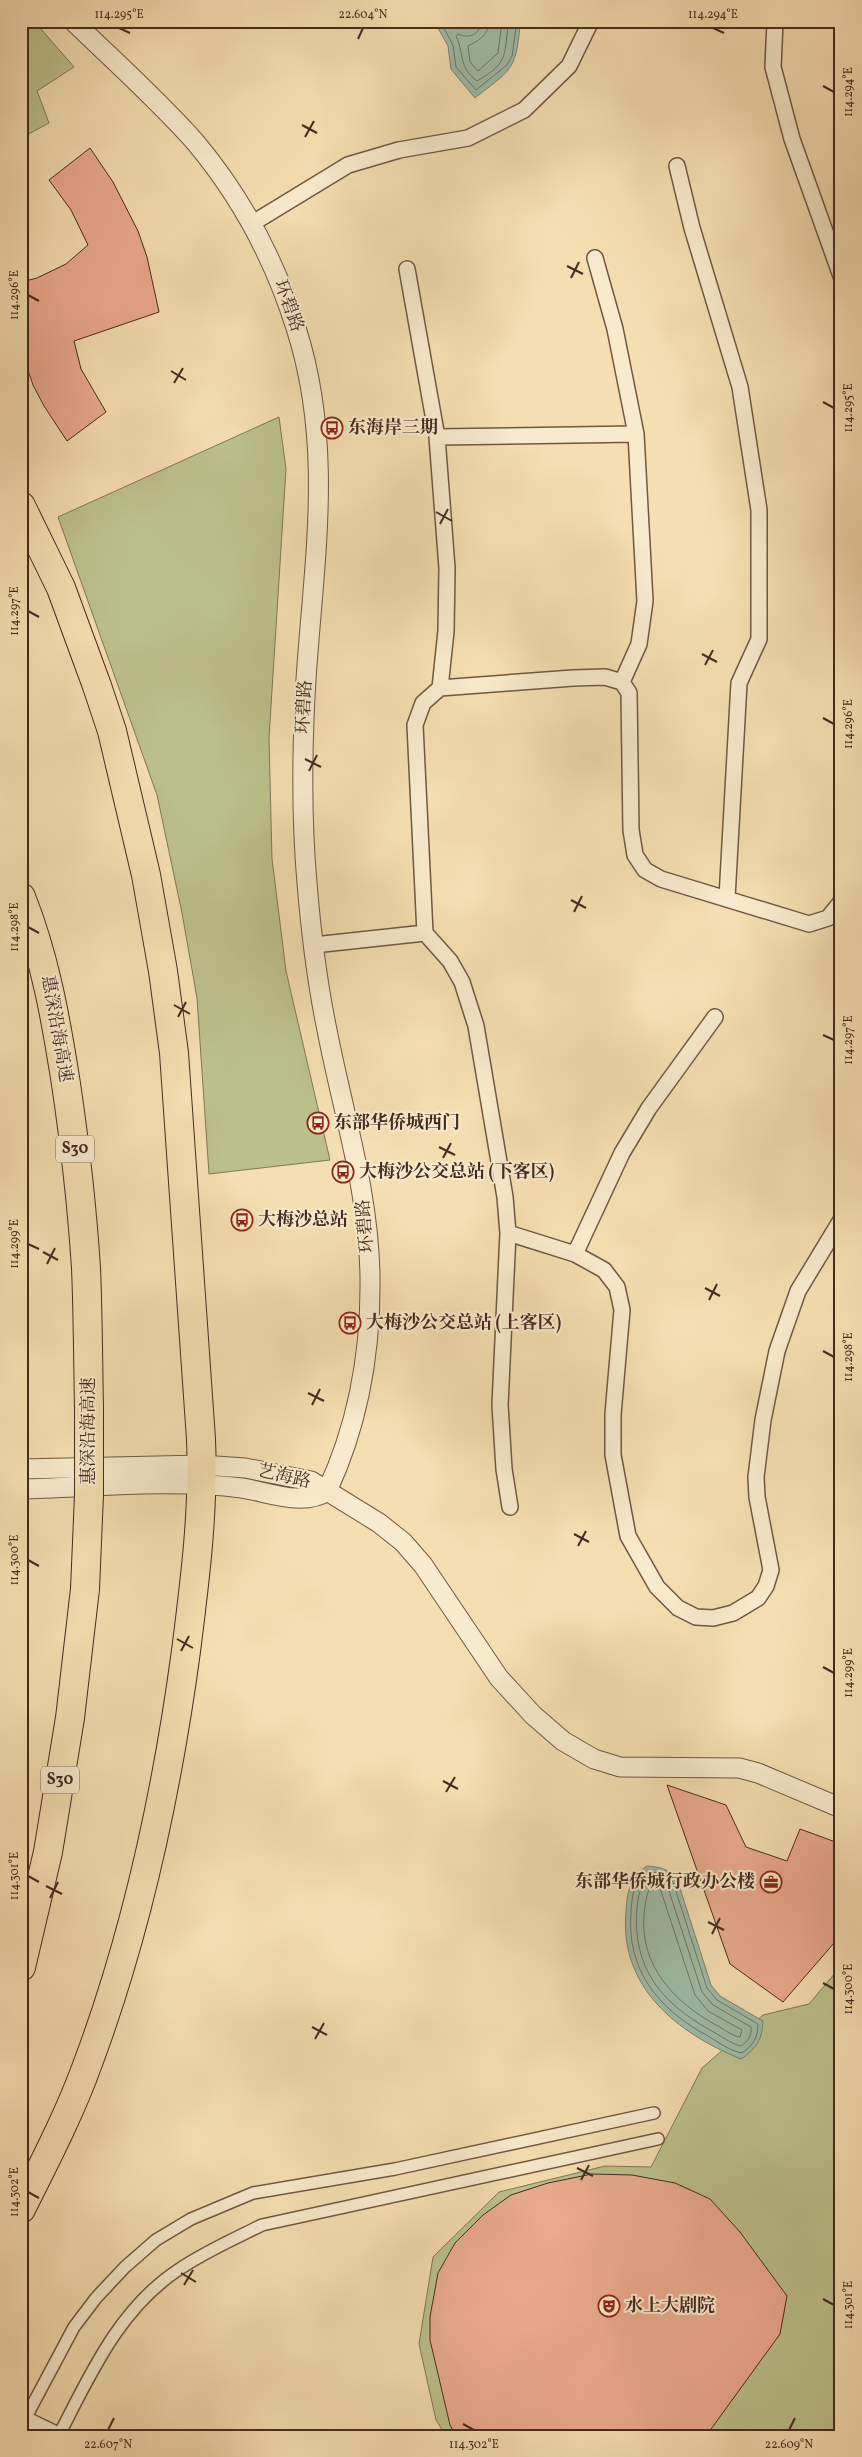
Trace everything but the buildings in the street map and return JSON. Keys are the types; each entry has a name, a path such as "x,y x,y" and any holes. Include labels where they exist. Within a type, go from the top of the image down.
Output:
{"highway":[{"path":"21,506 61,588 97,686 114,740 146,876 163,972 174,1053 202,1476 196,1567 177,1720 145,1881 115,1984 88,2065 51,2150 21,2209"},
{"name":"惠深沿海高速","path":"21,897 46,968 76,1159 86,1269 89,1408 89,1495 85,1590 70,1718 48,1852 21,1967"}],"street":[{"name":"环碧路","path":"73,21 196,143 219,174 251,224 270,259 297,332 310,385 318,439 320,515 306,679 303,767 306,872 326,1030 361,1181 370,1277 368,1324 361,1381 340,1459 327,1491"},
{"path":"251,224 348,166 399,150 468,138 524,110 569,66 591,21"},
{"path":"775,21 773,66 792,139 841,276"},
{"path":"677,166 692,228 740,387 759,510 759,639 739,683 727,898"},
{"path":"595,258 614,329 636,434 645,601 639,644 622,682"},
{"path":"407,269 437,437 447,568 446,631 440,688"},
{"path":"437,437 636,434"},
{"path":"510,1507 504,1469 500,1405 508,1233 504,1197 476,1026 462,982 450,960 425,933 415,726 423,703 440,688 605,677 622,682 629,694 631,830 635,855 645,870 661,879 809,924 828,918 841,902"},
{"path":"314,945 425,933"},
{"path":"575,1254 631,1138 655,1100 715,1017"},
{"path":"508,1233 575,1254 604,1270 617,1287 622,1310 613,1414 614,1455 628,1536 657,1587 678,1608 696,1617 713,1618 733,1613 758,1598 766,1586 771,1570 757,1497 756,1477 763,1420 777,1351 798,1292 841,1220"},
{"name":"艺海路","path":"21,1469 202,1476 244,1488 304,1498 320,1496 327,1491"},
{"name":"艺海路","path":"21,1489 202,1476"},
{"path":"327,1491 379,1523 403,1542 423,1565 483,1657 515,1698 549,1730 577,1750 594,1759 620,1767 739,1768 758,1773 841,1808"},
{"path":"654,2113 394,2169 253,2193 191,2219 156,2240 125,2267 96,2298 74,2327 23,2418 60,2435 106,2346 124,2322 150,2294 176,2271 262,2225 658,2139"}],"green space":[{"path":"21,21 34,21 74,67 37,91 49,123 21,138"},
{"path":"279,417 286,469 269,738 272,859 286,971 330,1160 209,1174 197,998 182,913 157,795 58,517"},
{"path":"841,1966 841,2436 446,2436 436,2420 419,2344 433,2257 499,2192 605,2166 651,2167 702,2068 763,2015 809,2004"}],"water":[{"path":"434,21 459,21 468,26 471,21 523,21 520,25 516,52 509,69 475,98 451,69 448,46"},
{"path":"647,1866 664,1869 677,1879 711,1985 720,1996 763,2021 758,2043 741,2059 695,2036 657,2004 642,1985 632,1963 626,1939 626,1912 630,1886 641,1870"}],"place":[{"name":"东海岸三期","path":"332,428"},
{"name":"东部华侨城西门","path":"318,1123"},
{"name":"大梅沙公交总站 (下客区)","path":"343,1172"},
{"name":"大梅沙总站","path":"242,1220"},
{"name":"大梅沙公交总站 (上客区)","path":"350,1323"},
{"name":"东部华侨城行政办公楼","path":"771,1882"},
{"name":"水上大剧院","path":"609,2306"}]}
